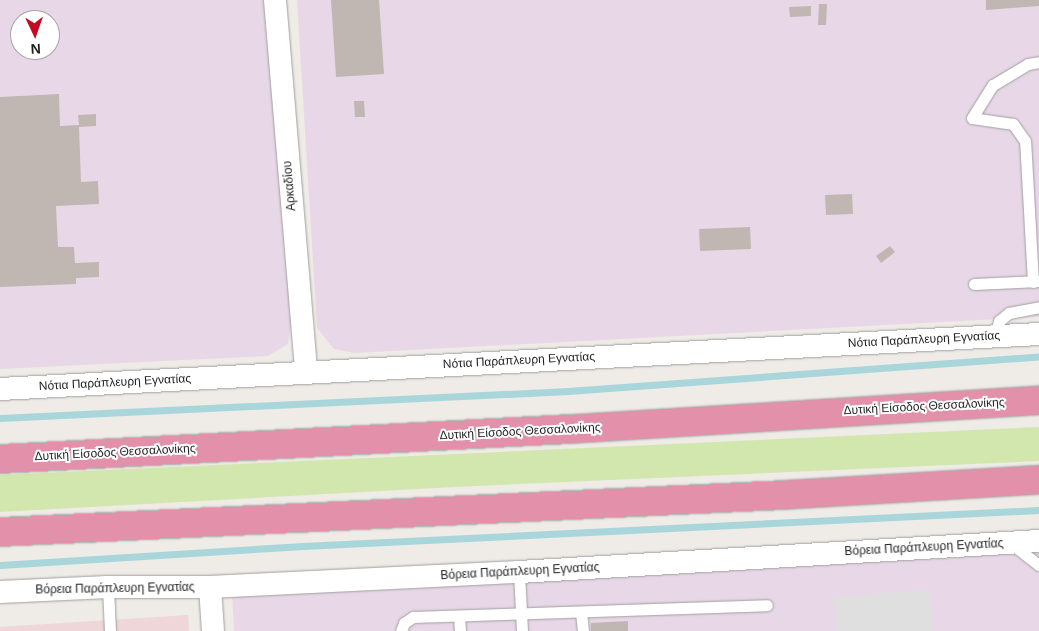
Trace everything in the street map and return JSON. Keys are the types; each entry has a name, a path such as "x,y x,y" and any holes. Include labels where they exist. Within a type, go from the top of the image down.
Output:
{"highway":[{"name":"Δυτική Είσοδος Θεσσαλονίκης","path":"0,459 571,429 1039,400"},
{"path":"0,532 775,495 1039,480"}],"street":[{"name":"Αρκαδίου","path":"275,0 306,372"},
{"name":"Νότια Παράπλευρη Εγνατίας","path":"0,389 1039,334"},
{"name":"Βόρεια Παράπλευρη Εγνατίας","path":"0,592 108,586 210,587 519,572 1039,541"},
{"path":"210,587 213,631"}],"lane":[{"path":"974,284 1036,281 1025,140 1013,124 972,118 993,85 1028,64 1039,62"},
{"path":"996,336 999,321 1010,313 1039,308"},
{"path":"1010,543 1039,565"},
{"path":"519,572 522,631"},
{"path":"108,586 110,631"},
{"path":"401,631 404,623 413,618 767,605"},
{"path":"581,612 582,631"},
{"path":"459,616 460,631"}],"shaded area":[{"path":"0,0 267,0 292,317 288,344 268,356 0,369"},
{"path":"297,0 1039,0 1039,317 354,353 334,349 317,328"},
{"path":"1039,552 1039,631 234,631 232,593"},
{"path":"930,590 933,631 835,631 834,597"},
{"path":"188,615 189,631 0,631 0,627"}],"green space":[{"path":"1039,427 1039,461 454,487 0,512 0,475"}],"building":[{"path":"331,0 379,0 384,74 336,77"},
{"path":"986,0 1039,0 1039,6 986,10"},
{"path":"819,4 827,4 826,25 818,25"},
{"path":"811,6 811,16 790,17 789,7"},
{"path":"59,94 60,126 79,125 78,115 96,114 96,126 79,127 81,182 98,181 99,204 56,206 58,247 74,247 75,263 99,262 99,277 76,278 76,284 0,287 0,97"},
{"path":"354,101 364,101 365,117 355,117"},
{"path":"852,194 853,214 826,215 825,195"},
{"path":"750,227 751,249 700,251 699,229"},
{"path":"890,246 895,252 881,263 876,256"},
{"path":"628,621 628,631 591,631 591,623"}],"waterway":[{"path":"0,418 568,391 1039,356"},
{"path":"0,565 303,546 1039,510"}]}
